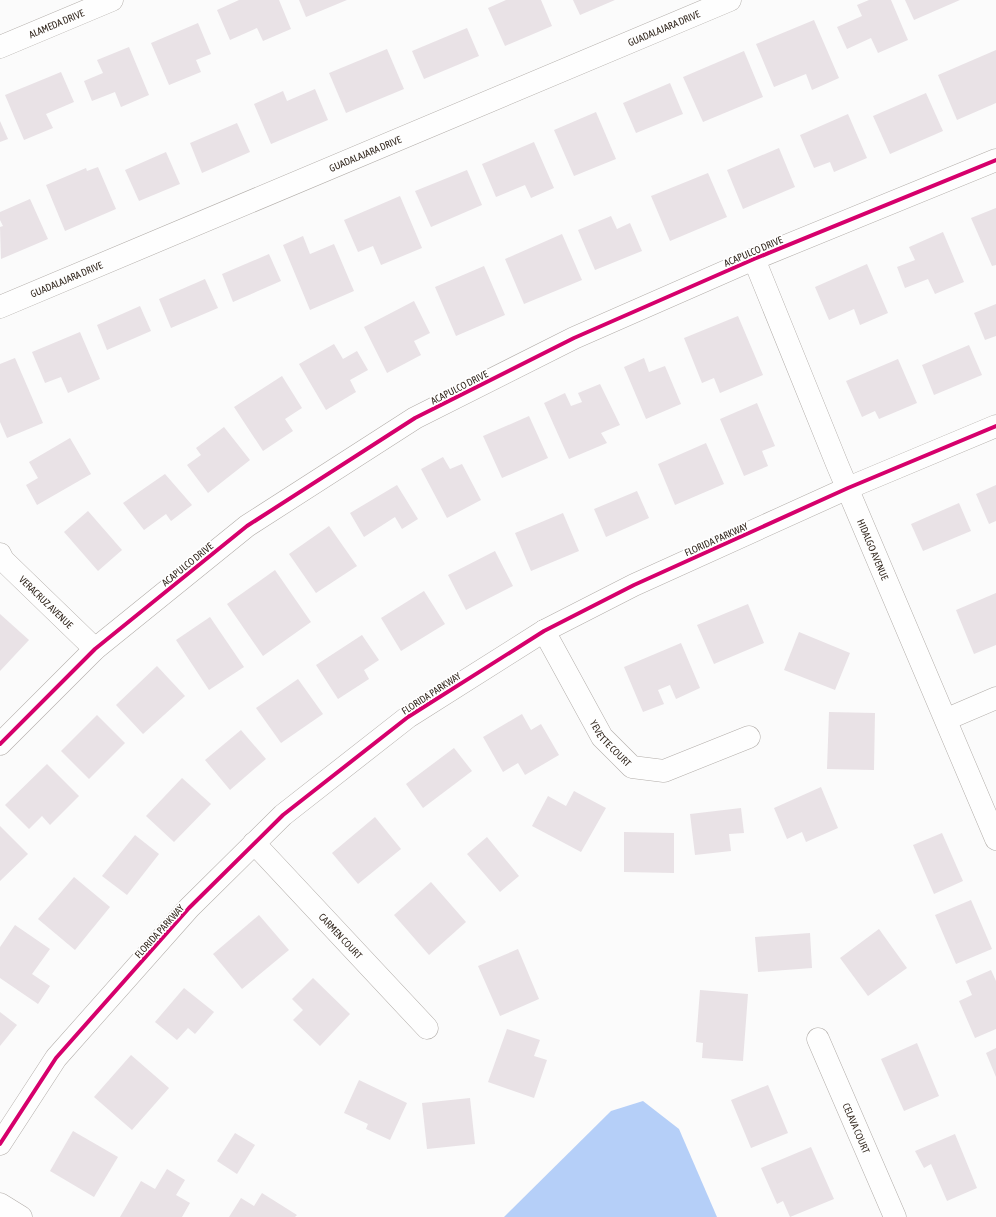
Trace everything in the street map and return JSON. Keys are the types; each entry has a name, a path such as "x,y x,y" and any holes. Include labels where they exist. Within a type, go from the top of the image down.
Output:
{"street":[{"name":"ALAMEDA DRIVE","path":"0,47 112,0"},
{"name":"GUADALAJARA DRIVE","path":"0,307 730,0"},
{"name":"ACAPULCO DRIVE","path":"0,744 95,649 247,526 415,418 574,338 754,259 996,160"},
{"name":"HIDALGO AVENUE","path":"754,259 848,488 947,719 996,839"},
{"name":"FLORIDA PARKWAY","path":"0,1144 56,1058 189,908 283,815 408,717 544,631 634,585 848,488 996,426"},
{"name":"VERACRUZ AVENUE","path":"0,554 3,560 95,649"},
{"name":"YEVETTE COURT","path":"544,631 602,737 632,768 664,771 749,737"},
{"path":"947,719 996,698"},
{"name":"CARMEN COURT","path":"254,843 427,1028"},
{"name":"CELAVA COURT","path":"818,1039 895,1217"},
{"path":"0,1204 21,1217"}],"water":[{"path":"643,1101 679,1129 717,1217 504,1217 611,1111"}],"building":[{"path":"239,0 279,0 291,29 263,41 257,28 230,40 217,10"},
{"path":"299,0 347,0 306,17"},
{"path":"506,0 541,0 552,26 505,46 488,8"},
{"path":"573,0 615,0 580,15"},
{"path":"869,0 891,0 908,40 878,53 871,38 847,49 837,27 862,16 857,5"},
{"path":"905,0 960,0 914,20"},
{"path":"814,20 839,78 812,90 806,74 774,87 756,44"},
{"path":"198,23 211,54 196,60 201,72 169,85 151,43"},
{"path":"467,28 479,56 424,79 412,51"},
{"path":"129,47 149,95 121,107 115,92 92,101 84,81 103,73 97,60"},
{"path":"387,49 404,89 346,113 329,73"},
{"path":"996,50 996,103 957,120 938,75"},
{"path":"744,51 763,97 703,122 683,77"},
{"path":"61,72 74,102 46,114 53,128 24,140 5,95"},
{"path":"670,83 683,114 636,133 623,103"},
{"path":"315,89 328,120 271,144 254,104 283,91 287,101"},
{"path":"926,93 943,131 890,154 873,116"},
{"path":"596,112 616,159 574,176 554,130"},
{"path":"848,114 867,158 834,172 830,162 814,168 800,135"},
{"path":"0,121 8,139 0,142"},
{"path":"237,123 250,152 202,173 190,143"},
{"path":"534,142 554,188 531,198 525,185 496,197 482,164"},
{"path":"779,148 795,187 743,209 727,170"},
{"path":"166,152 180,184 139,201 125,170"},
{"path":"98,167 116,209 65,231 46,185 86,168 87,171"},
{"path":"467,170 482,205 431,227 415,191"},
{"path":"708,173 727,217 670,241 651,196"},
{"path":"400,196 422,248 381,265 373,246 358,252 344,220"},
{"path":"30,199 48,239 1,259 0,227 3,226 0,220 0,212"},
{"path":"996,208 996,265 992,266 971,218"},
{"path":"611,216 617,229 630,223 642,251 595,270 578,230"},
{"path":"943,232 964,282 935,294 928,279 905,288 897,267 915,260 909,247"},
{"path":"562,234 582,280 524,304 505,259"},
{"path":"303,236 310,254 334,244 354,291 310,310 283,245"},
{"path":"269,254 281,281 233,302 222,274"},
{"path":"867,264 888,313 860,325 854,309 829,320 815,287"},
{"path":"484,266 505,315 456,336 435,287"},
{"path":"205,279 218,308 171,328 159,299"},
{"path":"414,301 430,333 414,341 421,355 387,373 364,327"},
{"path":"996,304 996,336 985,340 974,313"},
{"path":"140,306 151,331 107,350 97,325"},
{"path":"738,316 763,375 720,393 714,378 702,383 684,338"},
{"path":"80,332 100,379 68,393 61,377 45,383 32,352"},
{"path":"334,344 343,359 357,351 368,370 350,380 356,392 326,410 299,364"},
{"path":"969,345 982,375 934,395 922,365"},
{"path":"15,358 43,423 7,438 0,422 0,364"},
{"path":"644,358 649,372 665,366 681,404 646,419 624,367"},
{"path":"898,359 917,403 879,419 875,411 862,417 846,381"},
{"path":"282,376 302,408 285,419 293,431 263,451 234,407"},
{"path":"600,384 620,425 601,433 607,443 569,459 544,403 565,393 571,406 582,402 578,393"},
{"path":"757,403 775,446 762,451 768,466 744,476 720,419"},
{"path":"529,416 548,458 502,478 483,436"},
{"path":"224,427 250,460 208,493 187,465 201,455 196,448"},
{"path":"70,438 91,474 37,505 26,485 38,478 29,462"},
{"path":"706,443 724,484 675,505 658,464"},
{"path":"443,457 450,469 462,464 481,500 447,518 421,469"},
{"path":"165,474 192,505 171,521 166,514 144,530 123,503"},
{"path":"397,485 418,519 402,529 395,517 364,537 350,513"},
{"path":"996,485 996,521 989,524 976,494"},
{"path":"637,491 649,518 606,537 594,509"},
{"path":"959,503 971,531 923,551 911,524"},
{"path":"88,511 122,550 98,571 64,532"},
{"path":"563,513 579,551 531,571 515,533"},
{"path":"329,526 357,566 316,593 289,554"},
{"path":"495,551 513,586 466,610 448,575"},
{"path":"275,570 311,622 263,656 227,604"},
{"path":"424,591 445,624 401,651 381,618"},
{"path":"996,593 996,645 974,654 956,610"},
{"path":"748,604 764,643 714,664 697,625"},
{"path":"0,614 29,640 0,671"},
{"path":"210,617 244,667 209,690 176,640"},
{"path":"799,632 850,653 835,690 784,670"},
{"path":"362,635 379,660 364,670 369,679 338,699 316,665"},
{"path":"681,643 700,688 676,699 670,685 658,690 664,704 643,712 624,667"},
{"path":"157,666 185,696 143,734 116,705"},
{"path":"298,679 323,714 281,743 256,708"},
{"path":"829,712 875,713 874,770 827,769"},
{"path":"522,714 531,730 541,724 559,755 525,775 518,763 503,772 483,737"},
{"path":"97,715 125,743 89,779 61,751"},
{"path":"241,730 266,759 230,790 205,760"},
{"path":"454,748 472,771 423,808 406,784"},
{"path":"47,764 79,796 50,825 42,816 29,829 5,805"},
{"path":"182,778 211,804 174,842 146,816"},
{"path":"821,787 838,828 806,842 802,832 787,839 774,808"},
{"path":"574,791 606,808 581,852 532,826 548,796 566,806"},
{"path":"741,808 744,833 729,834 731,851 695,855 690,814"},
{"path":"375,817 401,849 358,884 332,853"},
{"path":"0,826 28,854 0,881"},
{"path":"624,832 674,833 674,873 624,872"},
{"path":"942,833 963,881 934,894 913,845"},
{"path":"135,835 159,854 127,895 102,876"},
{"path":"487,837 519,876 500,892 467,854"},
{"path":"74,877 110,907 75,950 38,919"},
{"path":"431,882 466,922 429,955 394,915"},
{"path":"971,900 992,949 956,964 935,915"},
{"path":"259,915 289,950 242,989 213,954"},
{"path":"15,925 50,949 32,974 50,986 38,1004 0,978 0,947"},
{"path":"879,929 907,968 868,996 840,958"},
{"path":"810,933 812,968 758,972 755,937"},
{"path":"518,949 539,999 500,1016 478,966"},
{"path":"991,970 996,981 996,1029 975,1038 959,1001 972,995 966,981"},
{"path":"313,978 350,1014 320,1046 293,1020 303,1010 292,999"},
{"path":"184,988 214,1012 195,1034 188,1028 177,1040 155,1022"},
{"path":"700,990 748,994 743,1061 702,1058 703,1043 696,1042"},
{"path":"0,1012 17,1025 0,1046"},
{"path":"507,1029 540,1040 534,1056 547,1060 534,1098 488,1082"},
{"path":"917,1043 939,1096 904,1111 881,1059"},
{"path":"996,1048 996,1077 986,1053"},
{"path":"131,1055 169,1088 132,1130 94,1097"},
{"path":"359,1080 407,1103 390,1140 366,1129 368,1124 344,1113"},
{"path":"768,1085 788,1133 751,1148 731,1100"},
{"path":"470,1098 475,1144 427,1149 422,1103"},
{"path":"73,1131 118,1157 94,1197 50,1171"},
{"path":"235,1133 255,1145 237,1174 217,1161"},
{"path":"955,1134 977,1188 947,1201 931,1164 924,1168 915,1151"},
{"path":"811,1147 834,1199 790,1217 783,1201 777,1204 761,1168"},
{"path":"167,1169 185,1180 176,1195 190,1203 182,1217 120,1217 141,1181 155,1189"},
{"path":"262,1193 297,1215 295,1217 229,1217 241,1198 254,1206"}],"cycle path":[{"path":"0,744 95,649 247,526 415,418 574,338 754,259 996,160"},
{"path":"0,1144 56,1058 189,908 283,815 408,717 544,631 634,585 848,488 996,426"}]}
